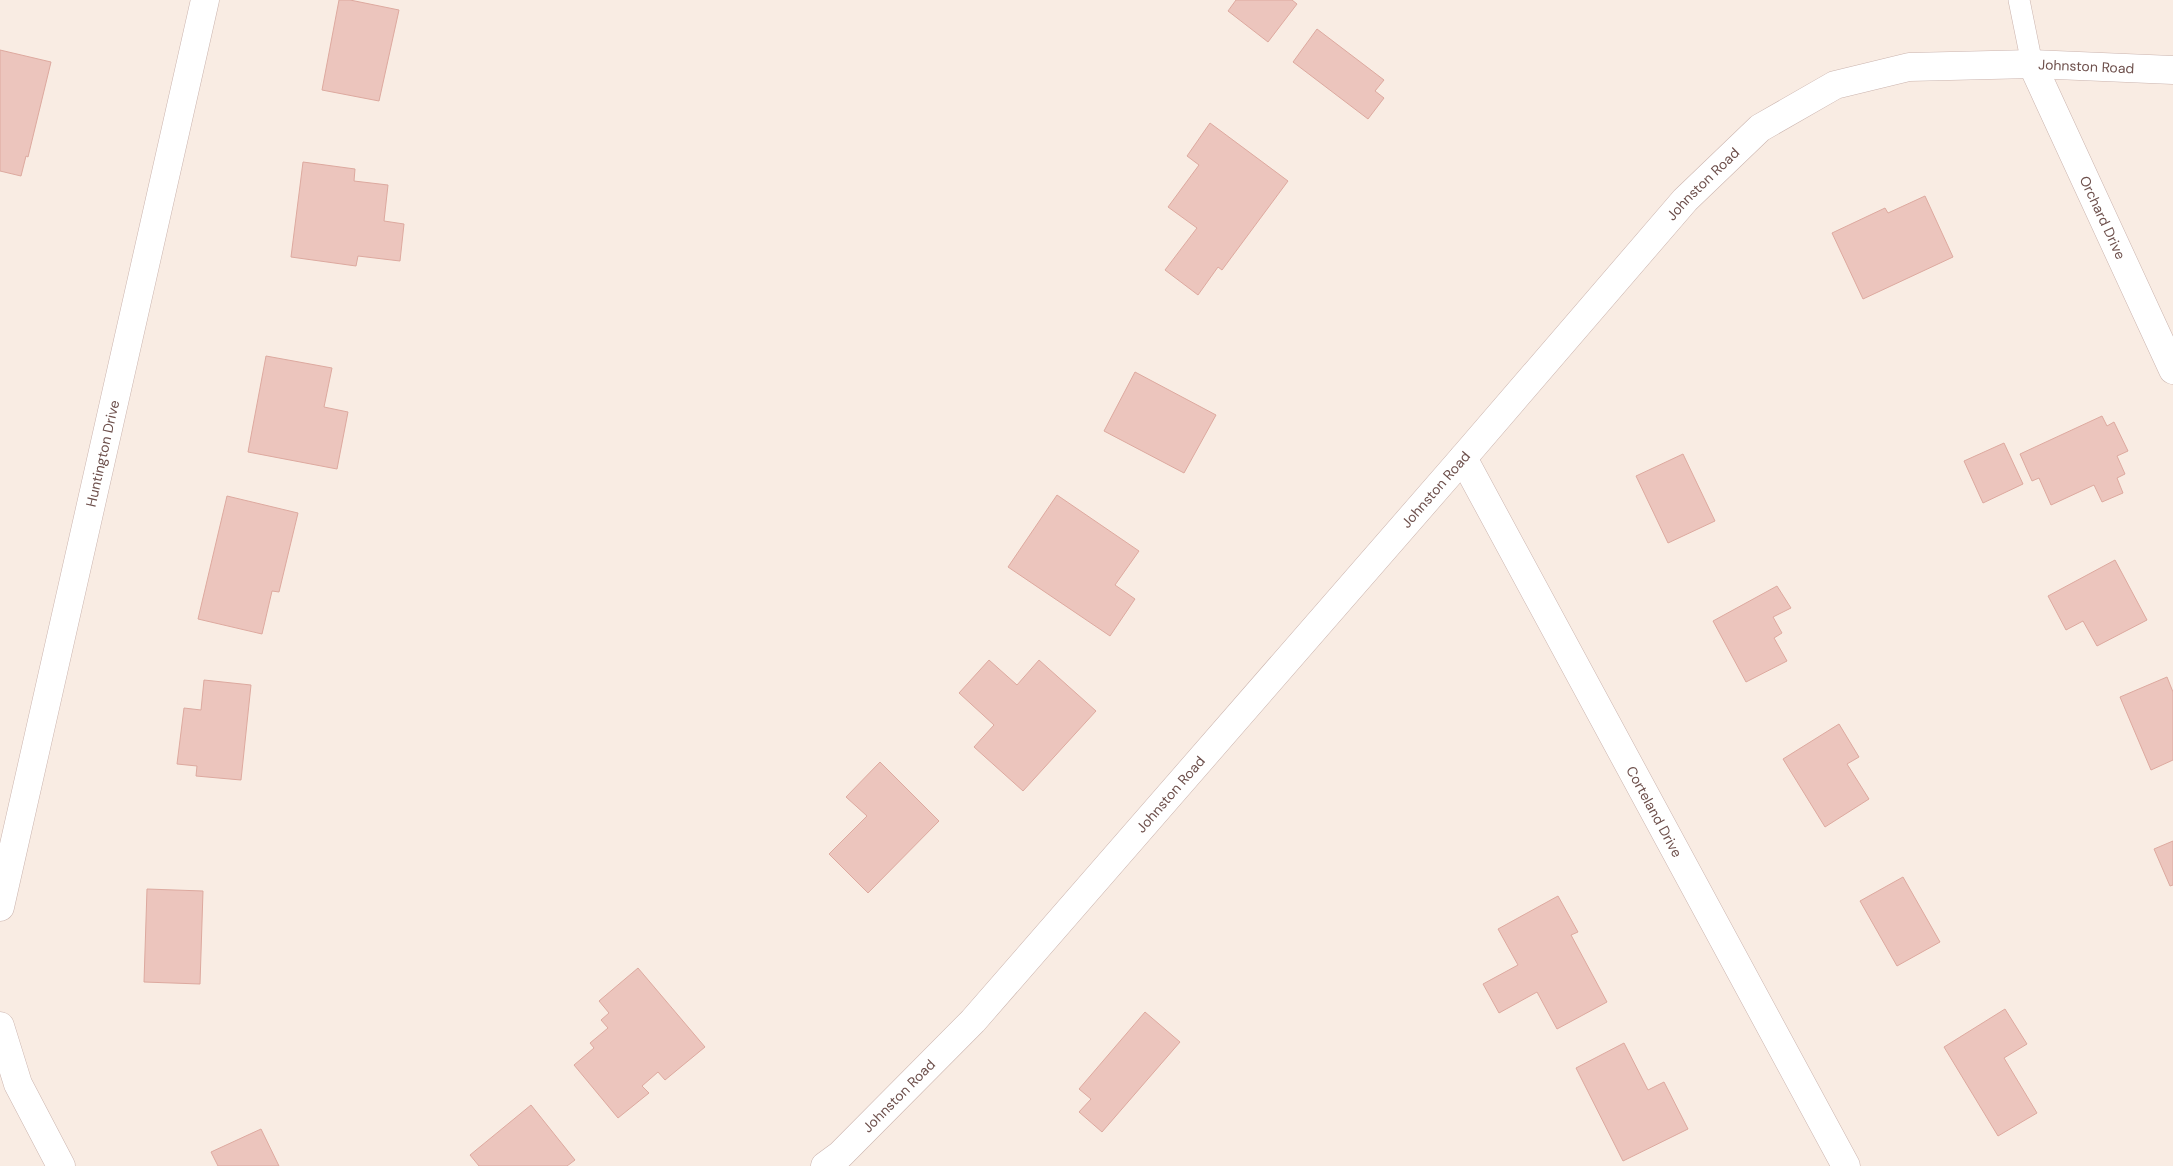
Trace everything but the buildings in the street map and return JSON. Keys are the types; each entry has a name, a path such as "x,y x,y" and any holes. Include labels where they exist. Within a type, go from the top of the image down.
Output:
{"street":[{"name":"Huntington Drive","path":"0,907 205,0"},
{"name":"Johnston Road","path":"835,1162 973,1021 1685,200 1760,128 1835,85 1909,67 2032,64 2173,70"},
{"name":"Orchard Drive","path":"2032,64 2173,370"},
{"name":"Corteland Drive","path":"1463,458 1846,1166"},
{"path":"0,1026 18,1084 61,1166"}],"lane":[{"path":"2018,0 2032,64"}]}
